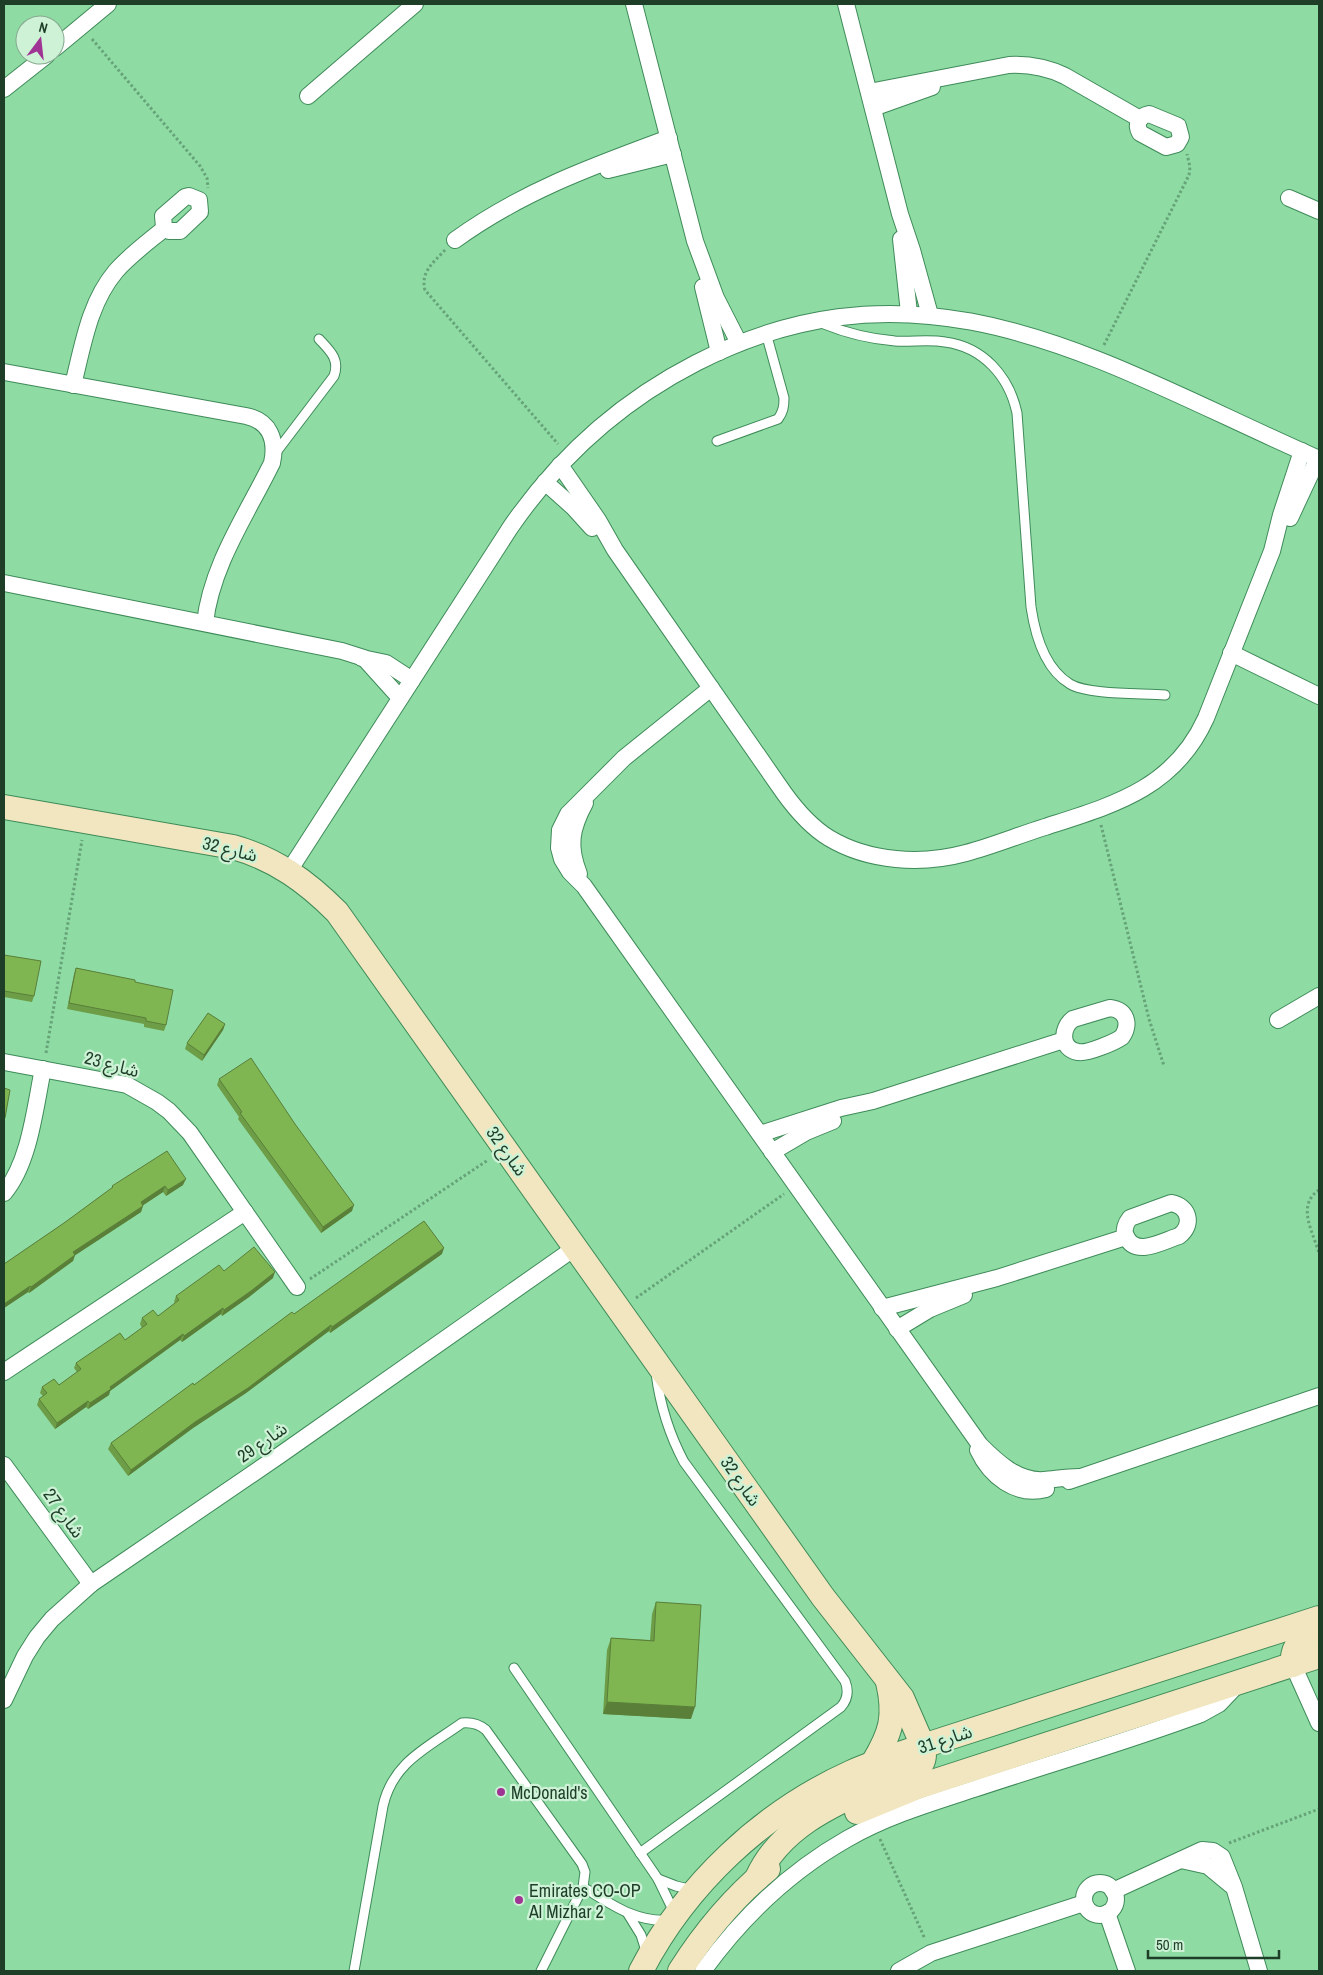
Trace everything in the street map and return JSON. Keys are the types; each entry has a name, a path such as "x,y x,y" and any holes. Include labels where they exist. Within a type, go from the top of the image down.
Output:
{"street":[{"path":"65,40 108,4"},
{"path":"308,96 415,4"},
{"path":"634,4 695,241 700,275 719,352"},
{"path":"846,4 900,214 930,315"},
{"path":"4,89 34,65"},
{"path":"868,92 933,78 967,74 1009,65 1042,67 1065,76 1140,119"},
{"path":"873,108 967,74"},
{"path":"1146,114 1153,114 1178,126 1182,133 1180,141 1174,146 1166,146 1142,136 1137,126 1140,119 1146,114"},
{"path":"455,240 519,199 605,161 669,138"},
{"path":"571,176 673,154"},
{"path":"193,196 201,204 198,215 180,231 173,232 165,228 162,220 165,213 185,197 193,196"},
{"path":"1289,198 1319,211"},
{"path":"900,214 909,313"},
{"path":"73,384 90,318 101,293 126,261 165,228"},
{"path":"695,241 716,298 739,343"},
{"path":"289,871 510,528 564,460 605,423 632,402 682,371 719,352 766,333 814,320 871,313 909,313 984,323 1019,331 1097,358 1318,459 1272,551"},
{"path":"4,372 253,418 264,424 270,431 273,438 274,455 216,574 209,597 205,623"},
{"path":"564,460 615,550 789,800 804,818 828,838 855,850 890,858 911,860 949,857 966,853 1097,810 1139,792 1162,776 1180,760 1198,735 1232,653 1272,551 1302,451"},
{"path":"545,482 615,550"},
{"path":"4,582 330,648 386,663 412,680"},
{"path":"1232,653 1319,696"},
{"path":"363,658 400,698"},
{"path":"711,688 630,753 568,814 562,822 559,838 562,859 570,872 584,886 971,1434 991,1456 1021,1476 1042,1480 1079,1477 1319,1396"},
{"name":"شارع 32","path":"4,807 233,847 250,852 289,871 318,892 337,912 823,1596 887,1678 908,1709 923,1746"},
{"path":"1278,1020 1319,996"},
{"path":"760,1134 841,1108 873,1101 1064,1040"},
{"name":"شارع 23","path":"4,1062 127,1085 169,1111 190,1133 298,1287"},
{"path":"4,1192 15,1177 25,1150 43,1069"},
{"path":"772,1152 806,1132 846,1116 873,1101"},
{"path":"4,1372 244,1212"},
{"path":"882,1308 997,1278 1126,1237"},
{"name":"شارع 29","path":"4,1700 25,1656 37,1637 52,1619 91,1584 280,1455 576,1247"},
{"path":"897,1329 930,1309 997,1278"},
{"name":"شارع 27","path":"4,1465 91,1584"},
{"name":"شارع 31","path":"645,1965 674,1918 696,1890 735,1849 767,1823 822,1787 873,1763 1319,1618"},
{"path":"1319,1632 1303,1638 1298,1643 1294,1650 1293,1665 1319,1723"},
{"path":"680,1971 713,1925 734,1900 757,1878 781,1858 821,1831 862,1809 920,1786 1319,1656"},
{"path":"887,1678 898,1687 912,1707 928,1720 948,1729 969,1731"},
{"name":"شارع 32","path":"873,1763 887,1739 892,1721 892,1702 887,1678"},
{"path":"703,1971 736,1928 777,1888 823,1853 874,1825 924,1805 1201,1714 1219,1704 1240,1682"},
{"path":"757,1878 767,1857 792,1832 842,1802 918,1769 924,1758 923,1746"},
{"path":"1113,1891 1202,1850 1217,1853 1222,1858 1234,1887 1259,1971"},
{"path":"1181,1860 1208,1866 1234,1887"},
{"path":"1103,1884 1113,1891 1114,1906 1107,1913 1096,1914 1086,1908 1084,1896 1091,1886 1103,1884"},
{"path":"899,1971 931,1953 1084,1903"},
{"path":"1107,1913 1127,1971"}],"lane":[{"path":"814,320 872,338 945,342 959,345 984,358 995,367 1010,389 1017,413 1031,607 1044,653 1060,676 1071,685 1100,691 1166,695"},
{"path":"717,440 778,420 782,414 784,398 766,333"},
{"path":"274,455 334,376 335,358 319,339"},
{"path":"640,1854 841,1707 847,1698 848,1692 845,1681 684,1462 675,1446 663,1411 658,1393 655,1360"},
{"path":"514,1668 658,1879 674,1918 650,1920 628,1914 583,1887"},
{"path":"354,1971 383,1806 389,1785 403,1765 462,1723 474,1723 486,1730 582,1864 585,1872 583,1887 541,1971"},
{"path":"658,1879 676,1886 696,1890"},
{"path":"628,1914 641,1935 645,1965"}],"path":[{"path":"82,27 204,172 207,178 208,189 201,204"},
{"path":"1097,358 1189,175 1189,159 1180,141"},
{"path":"455,240 425,274 425,290 564,460"},
{"path":"1097,810 1164,1066"},
{"path":"43,1069 86,821"},
{"path":"298,1287 505,1148"},
{"path":"619,1310 796,1186"},
{"path":"1319,1190 1312,1194 1306,1207 1306,1214 1319,1253"},
{"path":"1217,1853 1234,1840 1319,1809"},
{"path":"874,1825 931,1953"}],"building":[{"path":"4,955 41,961 34,996 4,991"},
{"path":"76,968 173,990 166,1025 146,1021 146,1018 69,1003"},
{"path":"208,1013 225,1024 204,1055 187,1043"},
{"path":"251,1058 295,1124 354,1205 323,1227 240,1113 242,1112 219,1079"},
{"path":"4,1088 10,1090 5,1118 4,1118"},
{"path":"167,1151 186,1179 168,1190 165,1186 141,1202 143,1206 73,1252 75,1255 4,1304 4,1264 64,1223 112,1186"},
{"path":"424,1221 444,1248 332,1327 331,1325 248,1388 195,1422 131,1470 111,1443 193,1383 194,1385 292,1312 294,1314"},
{"path":"254,1247 275,1272 224,1310 223,1308 184,1336 183,1334 110,1387 111,1389 90,1403 88,1401 57,1423 39,1399 47,1393 42,1387 54,1379 59,1385 81,1369 76,1363 120,1333 125,1340 147,1324 142,1318 153,1310 158,1316 179,1300 176,1296 219,1265 224,1271"},
{"path":"656,1602 701,1605 695,1707 607,1702 611,1638 654,1641"}],"place":[{"name":"McDonald's","path":"501,1792"},
{"name":"Emirates CO-OP Al Mizhar 2","path":"519,1900"}]}
